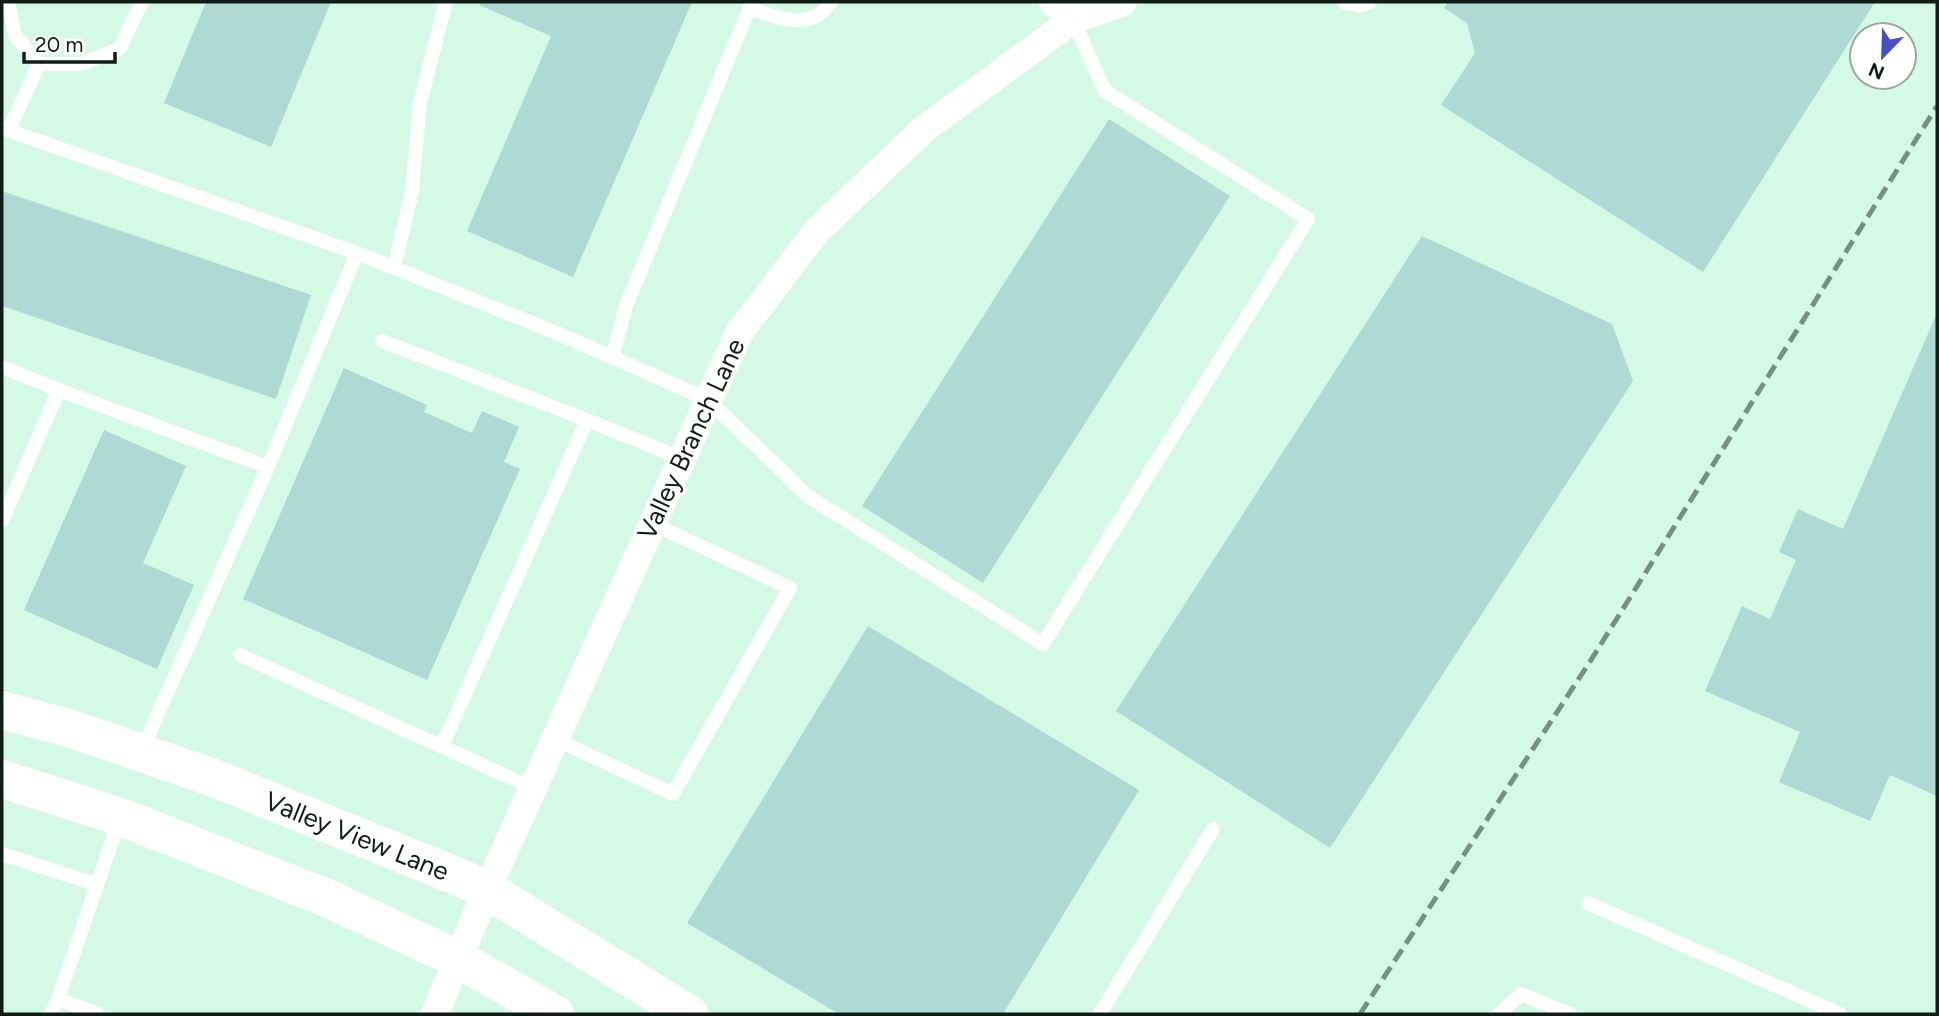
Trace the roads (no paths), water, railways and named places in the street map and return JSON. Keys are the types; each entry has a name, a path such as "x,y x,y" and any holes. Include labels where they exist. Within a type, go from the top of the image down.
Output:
{"main road":[{"name":"Valley View Lane","path":"2,710 69,728 214,778 487,890 689,1014"},
{"path":"2,779 121,817 327,898 458,958 555,1014"}],"street":[{"name":"Valley Branch Lane","path":"435,1014 487,890 739,333 817,231 924,129 1063,11 1123,2"}],"lane":[{"path":"8,2 15,35 39,64"},
{"path":"39,64 82,64 120,48 142,2"},
{"path":"394,268 412,191 420,103 446,2"},
{"path":"612,358 626,306 750,5 791,21 822,13 831,2"},
{"path":"1344,2 1358,5 1370,2"},
{"path":"39,64 6,129 357,253 707,399 809,497 1043,644 1308,219 1105,91 1063,11"},
{"path":"141,752 268,467 357,253"},
{"path":"382,341 681,458"},
{"path":"2,367 268,467"},
{"path":"2,521 59,390"},
{"path":"442,746 587,420"},
{"path":"555,739 673,794 790,589 652,523"},
{"path":"240,655 533,788"},
{"path":"51,1014 121,817"},
{"path":"1100,1014 1213,829"},
{"path":"2,855 96,884"},
{"path":"1588,903 1840,1014"},
{"path":"1499,1014 1521,994 1570,1014"},
{"path":"58,999 98,1014"}],"railway":[{"path":"1360,1014 1591,660 1937,106"}]}
